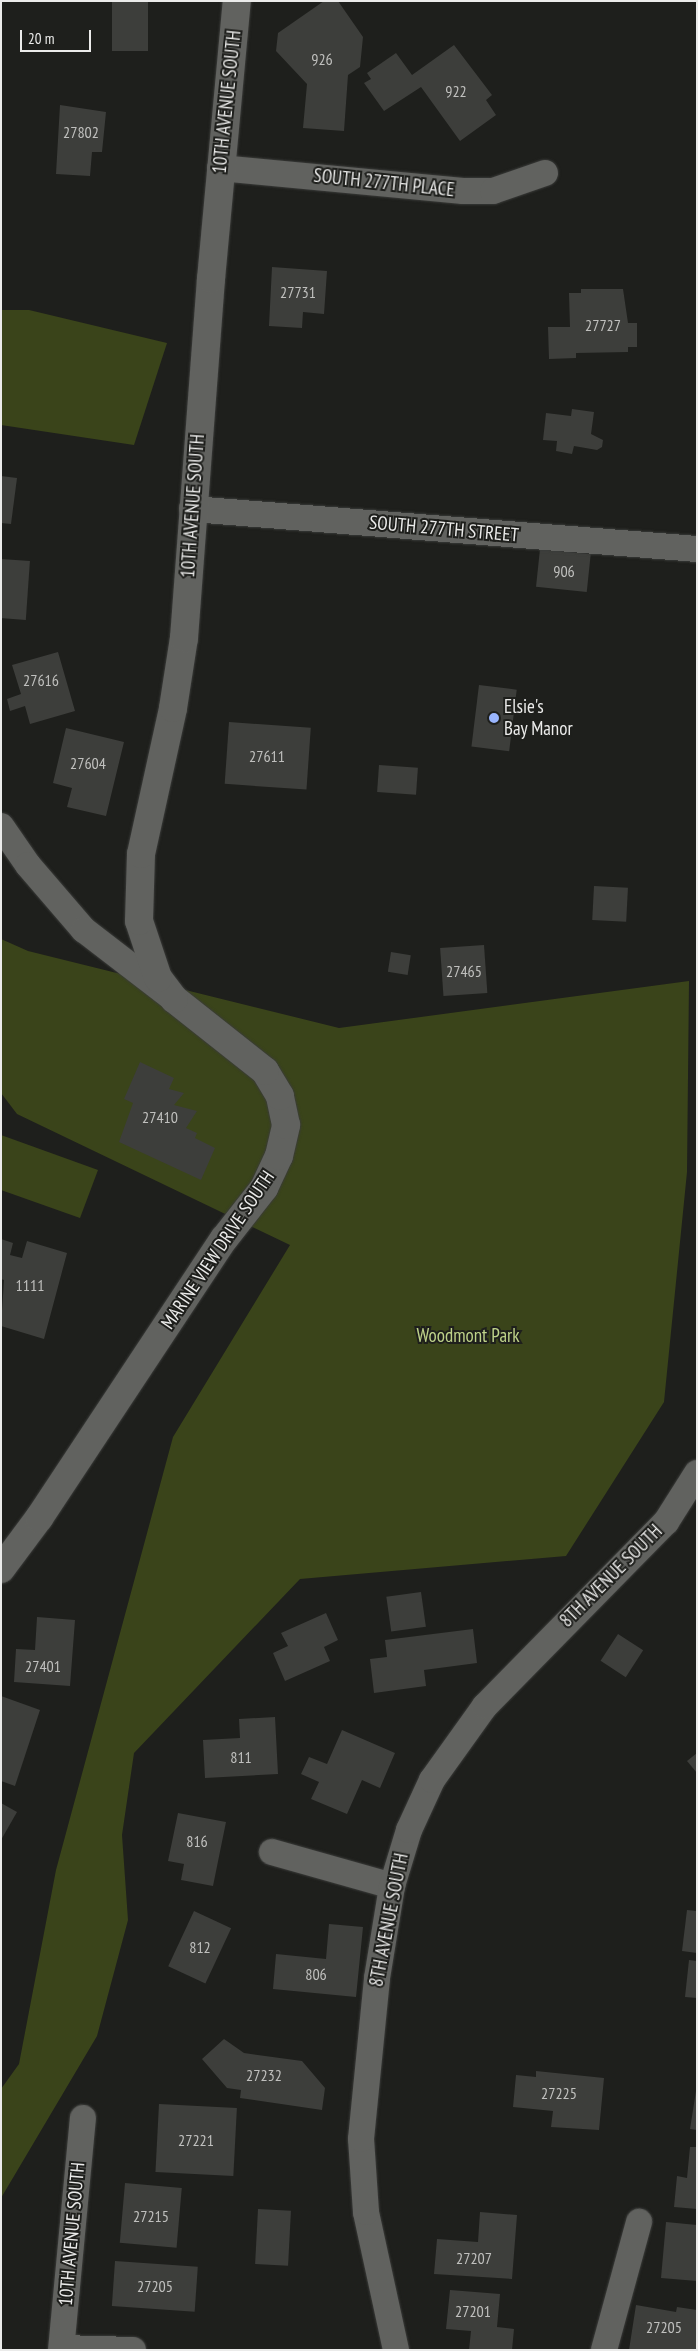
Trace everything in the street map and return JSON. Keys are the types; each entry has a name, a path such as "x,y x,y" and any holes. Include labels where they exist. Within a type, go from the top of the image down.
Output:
{"main road":[{"name":"10TH AVENUE SOUTH","path":"174,999 158,978 145,946 139,921 138,878 146,829 177,687 184,638 192,508 220,168 237,1"},
{"name":"MARINE VIEW DRIVE SOUTH","path":"1,1569 39,1518 224,1239 264,1188 284,1143 285,1110 265,1071 174,999"}],"street":[{"name":"SOUTH 277TH PLACE","path":"220,168 462,191 494,191 545,173"},
{"name":"SOUTH 277TH STREET","path":"192,508 697,549"},
{"name":"MARINE VIEW DRIVE SOUTH","path":"1,826 28,865 84,930 174,999"},
{"name":"8TH AVENUE SOUTH","path":"396,2350 366,2212 361,2157 365,2070 392,1886 419,1804 449,1753 485,1706 541,1646 666,1522 697,1473"},
{"path":"272,1852 392,1886"},
{"name":"10TH AVENUE SOUTH","path":"62,2349 83,2118"},
{"path":"604,2350 639,2222"},
{"path":"62,2349 133,2350"}],"green space":[{"path":"1,310 29,310 167,343 134,445 1,425"},
{"name":"Woodmont Park","path":"1,939 28,951 339,1028 689,981 687,1172 664,1402 566,1556 300,1579 134,1753 122,1835 128,1920 97,2036 1,2198 1,2089 19,2064 56,1870 173,1437 290,1245 17,1114 1,1093"},
{"path":"1,1135 98,1170 80,1218 1,1190"}],"building":[{"path":"112,1 148,1 148,51 112,51"},
{"path":"324,1 338,1 363,37 360,67 348,75 344,131 303,128 307,84 276,51 278,33"},
{"path":"454,45 492,95 486,100 496,115 460,141 421,87 384,111 364,83 371,79 367,73 396,53 412,75"},
{"path":"60,105 106,112 102,152 92,152 90,176 56,174"},
{"path":"272,267 327,271 324,314 303,312 302,328 269,326"},
{"path":"581,289 623,289 628,323 637,323 637,347 628,347 628,352 576,353 576,358 549,359 548,327 570,327 569,293 581,293"},
{"path":"572,409 594,412 591,434 603,440 602,447 597,450 574,446 572,454 556,451 557,441 543,440 546,413 571,416"},
{"path":"1,476 17,478 11,524 1,523"},
{"path":"540,549 591,554 587,592 536,587"},
{"path":"1,559 30,561 26,620 1,618"},
{"path":"58,652 75,711 30,724 25,706 10,711 7,699 21,694 12,665"},
{"name":"Elsie's Bay Manor","path":"479,685 517,690 509,751 471,747"},
{"path":"229,722 311,728 306,790 225,784"},
{"path":"66,728 124,742 106,816 67,807 72,788 53,783"},
{"path":"379,765 418,768 416,795 377,792"},
{"path":"594,886 628,888 626,922 592,920"},
{"path":"484,945 487,993 443,996 440,948"},
{"path":"391,952 411,955 408,975 388,972"},
{"path":"140,1062 174,1078 169,1089 184,1093 174,1105 197,1111 186,1128 197,1133 195,1138 215,1148 201,1180 119,1142 133,1103 124,1099"},
{"path":"1,1239 13,1243 10,1255 22,1258 27,1241 67,1253 44,1339 1,1326 4,1280 1,1279"},
{"path":"421,1592 426,1627 391,1632 386,1597"},
{"path":"326,1613 338,1640 324,1647 330,1661 285,1681 273,1653 288,1646 281,1633"},
{"path":"37,1617 75,1620 70,1686 14,1682 16,1649 35,1650"},
{"path":"473,1629 477,1663 424,1670 426,1686 374,1693 370,1659 387,1657 385,1640"},
{"path":"618,1634 643,1650 626,1677 601,1661"},
{"path":"1,1696 40,1710 15,1786 1,1781"},
{"path":"275,1717 278,1774 205,1778 203,1740 240,1738 239,1719"},
{"path":"342,1730 395,1753 380,1788 362,1780 347,1814 311,1799 319,1782 301,1774 309,1757 327,1764"},
{"path":"697,1753 697,1773 687,1761"},
{"path":"1,1803 17,1812 1,1840"},
{"path":"178,1813 226,1822 213,1886 181,1880 184,1864 168,1861"},
{"path":"687,1910 697,1911 697,1953 682,1951"},
{"path":"194,1911 231,1928 205,1984 168,1966"},
{"path":"329,1924 363,1927 356,1997 273,1989 276,1954 326,1959"},
{"path":"689,1960 697,1961 697,1998 685,1997"},
{"path":"224,2039 244,2053 302,2061 325,2088 322,2110 240,2098 241,2090 227,2088 202,2059"},
{"path":"536,2071 604,2078 599,2130 551,2127 553,2111 513,2107 516,2075 536,2077"},
{"path":"697,2091 697,2130 690,2129"},
{"path":"159,2104 237,2108 233,2176 155,2172"},
{"path":"690,2147 697,2147 697,2209 674,2207 677,2176 687,2178"},
{"path":"125,2183 182,2188 177,2248 120,2243"},
{"path":"258,2209 291,2211 288,2266 255,2264"},
{"path":"480,2212 517,2215 512,2279 434,2274 437,2239 478,2242"},
{"path":"666,2222 697,2225 697,2281 661,2278"},
{"path":"115,2261 198,2267 195,2312 112,2306"},
{"path":"450,2290 500,2294 497,2327 514,2329 512,2350 469,2350 471,2331 446,2329"},
{"path":"636,2305 676,2312 677,2307 697,2310 697,2350 629,2350"}],"place":[{"name":"Elsie's Bay Manor","path":"494,718"}]}
